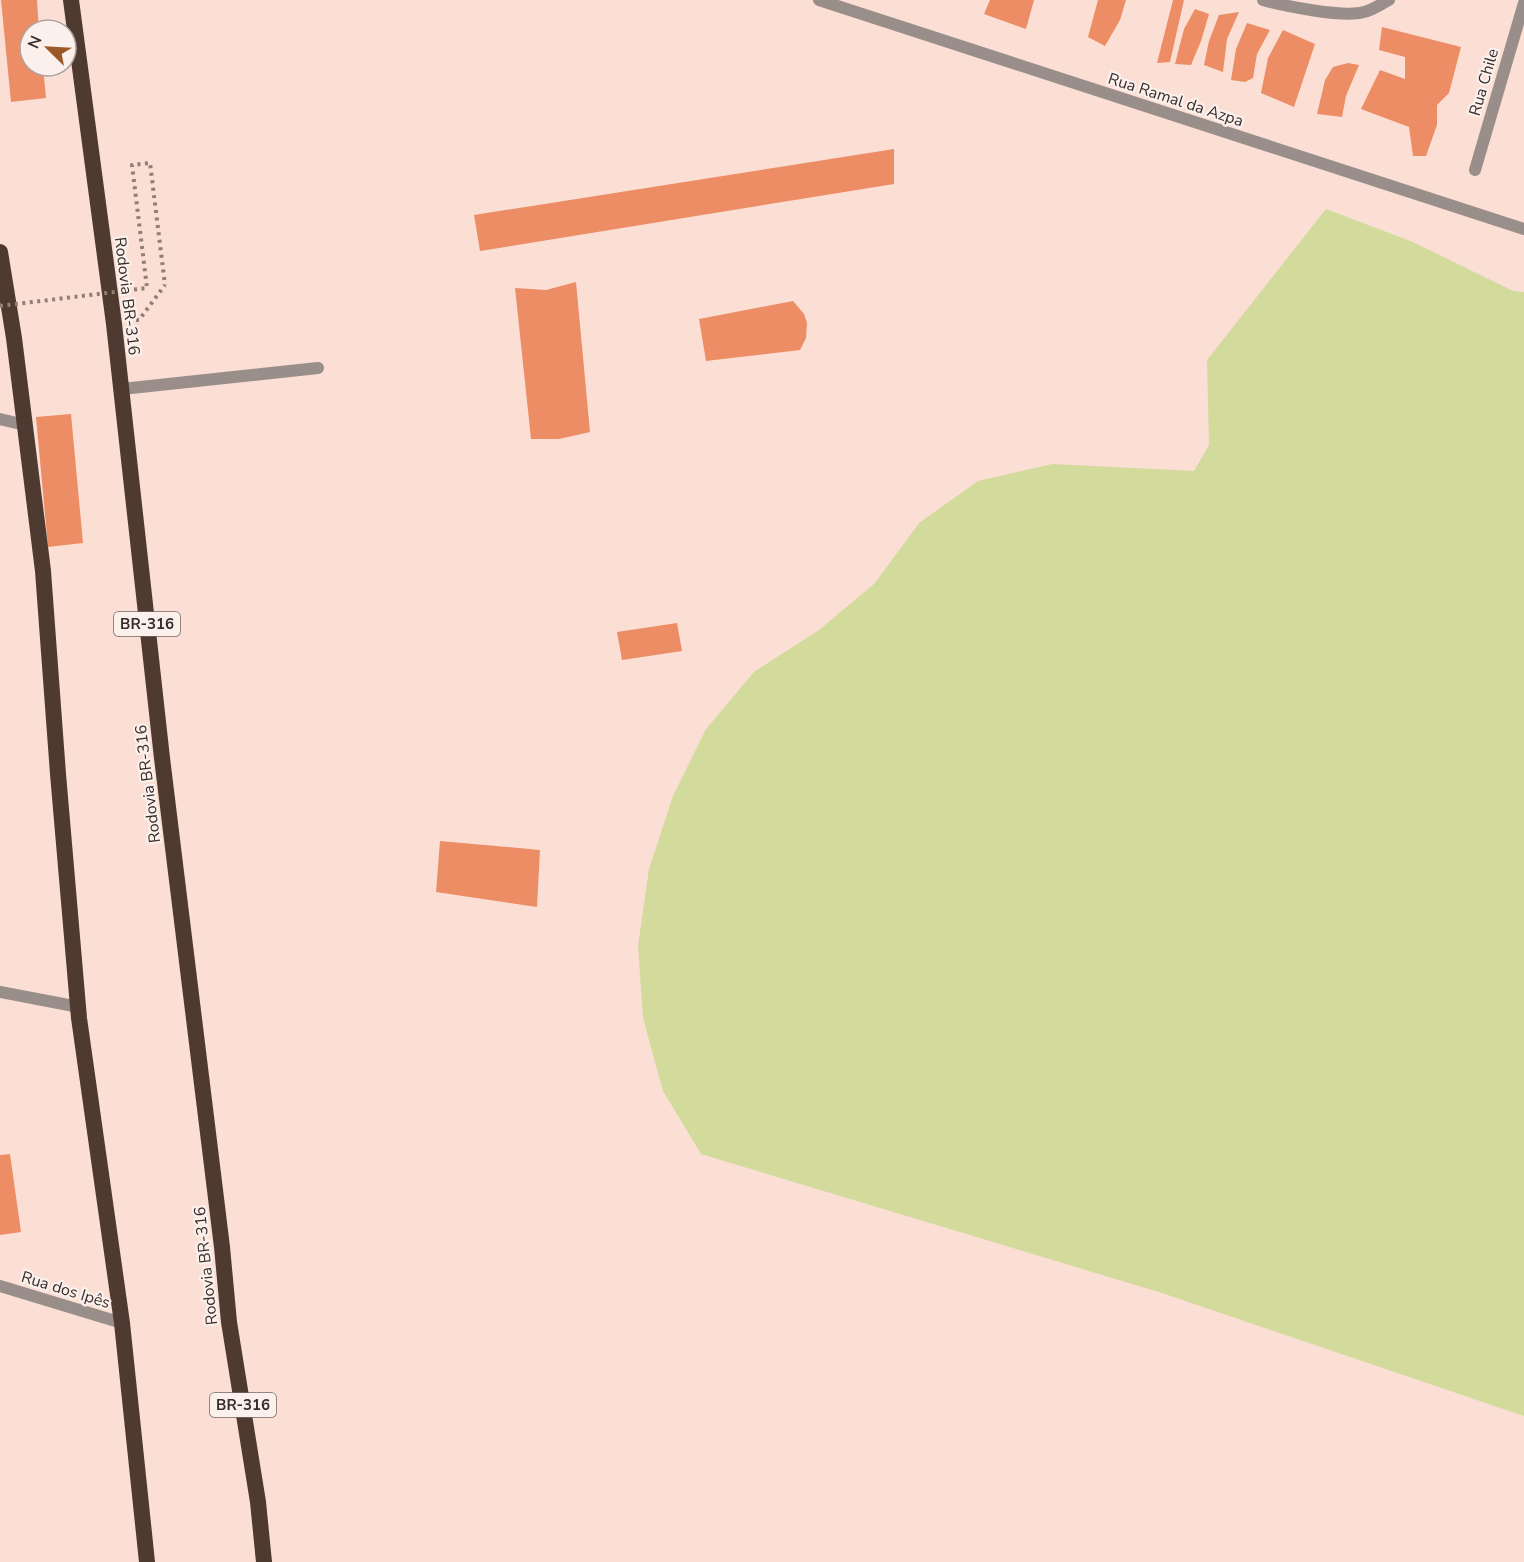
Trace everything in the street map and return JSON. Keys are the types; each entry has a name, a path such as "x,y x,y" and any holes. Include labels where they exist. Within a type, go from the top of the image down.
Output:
{"highway":[{"name":"Rodovia BR-316","path":"71,0 122,389 162,758 229,1322 258,1502 264,1562"},
{"path":"0,252 25,425 42,571 57,774 79,1007 122,1323 147,1562"}],"street":[{"name":"Rua Ramal da Azpa","path":"819,0 1524,229"},
{"path":"1263,0 1340,13 1363,13 1389,0"},
{"name":"Rua Chile","path":"1475,171 1524,3"},
{"path":"122,389 318,368"},
{"path":"0,419 25,425"},
{"path":"0,992 79,1007"},
{"name":"Rua dos Ipês","path":"0,1286 122,1323"}],"path":[{"path":"0,306 147,288 132,165 150,162 165,285 139,320 114,324"}],"green space":[{"path":"1326,209 1413,242 1513,291 1524,292 1524,1416 1162,1293 701,1154 663,1091 643,1018 638,946 649,869 673,796 706,729 754,672 819,630 875,583 919,523 978,481 1052,464 1194,471 1209,445 1207,360"}],"building":[{"path":"1,0 37,0 38,18 18,18 18,78 44,78 46,98 11,102"},
{"path":"990,0 1034,0 1026,29 984,14"},
{"path":"1098,0 1126,0 1120,20 1105,46 1088,37"},
{"path":"1173,0 1184,0 1170,62 1157,63"},
{"path":"1195,9 1209,14 1201,41 1191,65 1175,64 1184,29"},
{"path":"1239,12 1227,39 1223,72 1204,65 1209,41 1219,15"},
{"path":"1247,23 1270,30 1257,54 1253,78 1245,82 1231,80 1236,49"},
{"path":"1382,27 1461,47 1449,93 1437,105 1437,125 1426,156 1413,156 1409,127 1361,109 1380,70 1405,79 1405,57 1379,50"},
{"path":"1283,30 1315,44 1294,107 1261,93 1268,58"},
{"path":"1348,63 1359,65 1346,96 1342,117 1317,114 1325,80 1333,67"},
{"path":"894,149 894,184 480,251 474,215"},
{"path":"576,282 590,432 559,439 531,439 515,288 546,290"},
{"path":"793,301 804,314 807,323 806,338 800,350 706,361 699,319"},
{"path":"71,414 83,543 48,547 36,417"},
{"path":"677,623 682,651 622,660 617,632"},
{"path":"440,841 540,850 537,907 436,892"},
{"path":"10,1154 21,1232 0,1235 0,1155"}]}
